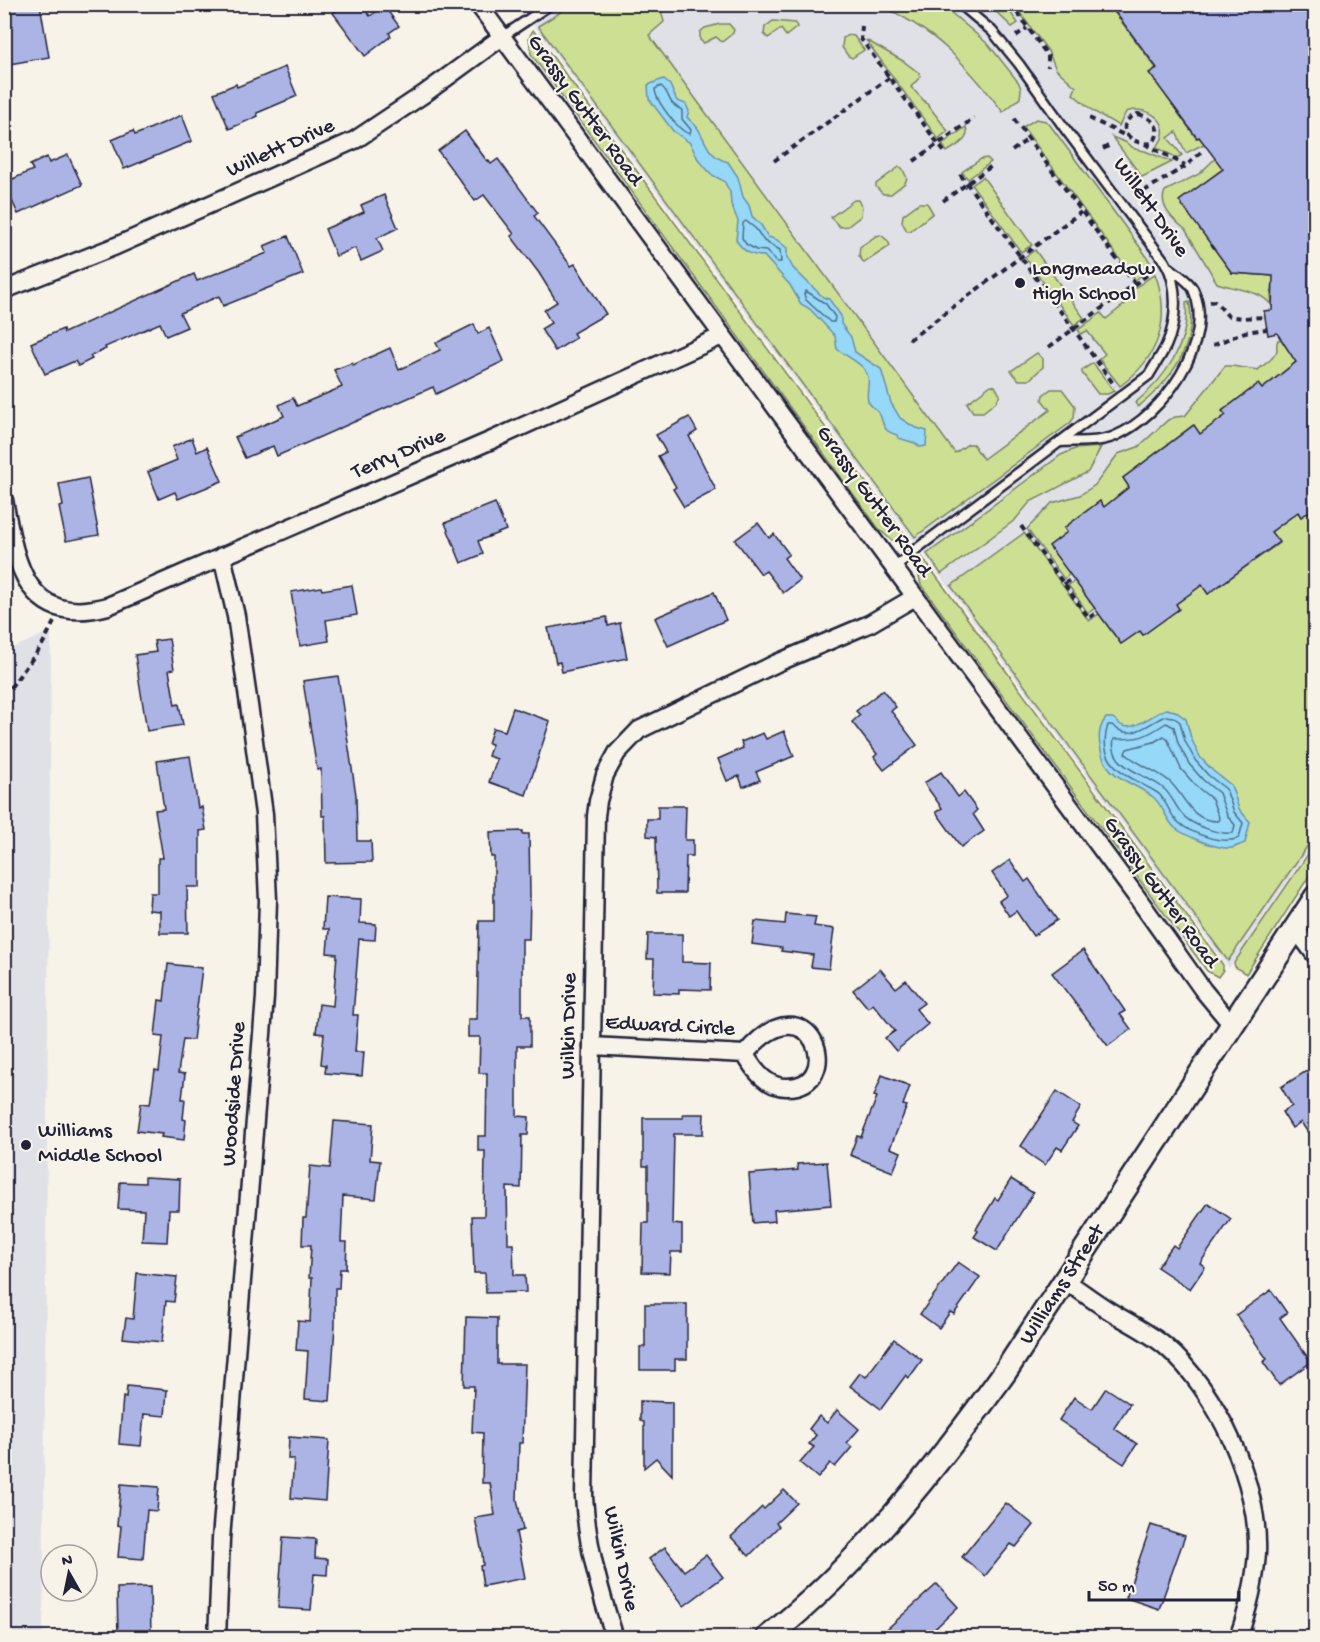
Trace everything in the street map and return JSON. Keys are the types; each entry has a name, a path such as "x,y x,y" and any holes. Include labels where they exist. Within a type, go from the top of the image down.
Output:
{"main road":[{"name":"Williams Street","path":"767,1638 824,1587 874,1537 921,1484 1005,1372 1316,897"}],"street":[{"name":"Grassy Gutter Road","path":"478,4 1203,990 1232,1025"},
{"name":"Willett Drive","path":"4,290 116,246 355,140 424,94 502,37"},
{"name":"Terry Drive","path":"61,609 92,610 108,606 492,440 722,336"},
{"path":"4,500 25,577 38,597 61,609"},
{"name":"Woodside Drive","path":"217,1638 221,1539 265,997 268,900 264,814 236,616 222,556"},
{"name":"Wilkin Drive","path":"615,1638 597,1579 589,1541 584,1497 596,816 605,775 617,753 639,730 777,663 869,624 915,597"},
{"path":"1295,928 1316,956"},
{"name":"Edward Circle","path":"795,1025 808,1031 816,1045 818,1060 815,1074 807,1082 795,1087 783,1088 770,1082 753,1069 745,1054 759,1038 782,1026 795,1025"},
{"name":"Edward Circle","path":"592,1046 745,1054"},
{"path":"1065,1281 1165,1346 1195,1379 1219,1415 1237,1454 1248,1489 1256,1530 1257,1553 1252,1594 1238,1638"}],"lane":[{"name":"Willett Drive","path":"502,37 551,4"},
{"name":"Willett Drive","path":"894,568 1149,375 1167,345 1174,312 1174,283 1168,266 1019,64 993,32 960,4"},
{"path":"1059,442 1102,439 1119,434 1156,407 1186,367 1197,337 1198,304 1192,286 1168,266"}],"path":[{"path":"1011,4 1048,56 1048,67"},
{"path":"862,26 861,39 945,153"},
{"path":"1016,36 1027,28"},
{"path":"774,161 889,78"},
{"path":"1128,137 1125,131 1126,121 1130,116 1138,114 1147,116 1155,122 1158,131 1156,138 1145,144"},
{"path":"914,161 974,118"},
{"path":"1089,118 1186,166"},
{"path":"1014,119 1135,284"},
{"path":"1012,151 1028,140"},
{"path":"1103,149 1110,145"},
{"path":"1144,191 1186,166 1201,152"},
{"path":"943,201 993,165"},
{"path":"960,174 1117,388"},
{"path":"909,340 1081,212"},
{"path":"1049,347 1154,270"},
{"path":"1215,300 1228,316 1265,317"},
{"path":"1213,345 1245,332 1267,329"},
{"path":"1021,526 1089,618 1097,612"},
{"path":"1064,584 1073,578"},
{"path":"4,696 41,647 61,609"}],"shaded area":[{"name":"Longmeadow High School","path":"519,5 1315,5 1315,841 1229,968"},
{"name":"Williams Middle School","path":"51,631 44,1543 39,1543 39,1603 43,1603 43,1637 5,1638 4,652"}],"green space":[{"path":"572,5 660,5 664,22 649,35 955,453 968,444 973,444 983,459 1050,410 1042,400 1043,395 1051,389 1062,389 1075,406 1074,418 1070,423 915,537 538,26"},
{"path":"878,5 942,5 989,45 1019,83 1020,98 1003,112 962,64 933,37 898,14"},
{"path":"989,5 1005,5 1018,23 1012,27"},
{"path":"1014,5 1109,5 1156,68 1150,73 1196,138 1204,133 1210,141 1186,153 1176,132 1168,138 1182,155 1177,158 1156,147 1162,139 1162,124 1151,114 1135,110 1126,112 1119,126 1093,111 1073,94 1076,87 1056,69 1048,51"},
{"path":"773,21 795,23 797,27 786,36 781,29 768,38 764,34 765,27"},
{"path":"729,24 734,30 733,33 722,42 716,37 704,43 700,40 700,32 705,28"},
{"path":"533,30 909,541 891,540 879,529 531,54 529,38"},
{"path":"849,35 854,36 864,50 852,58 842,47 843,38"},
{"path":"866,40 919,73 920,77 911,87 948,131 938,139"},
{"path":"1036,119 1046,121 1050,125 1153,267 1135,280 1023,127"},
{"path":"966,127 965,139 947,152 942,144"},
{"path":"1112,137 1135,149 1172,162 1142,177"},
{"path":"1220,154 1228,165 1180,201 1232,273 1274,276 1272,306 1267,300 1254,293 1217,283 1185,229 1165,208 1163,197 1165,191 1199,174"},
{"path":"987,158 991,162 968,179 962,172 981,159"},
{"path":"899,167 902,168 907,178 905,183 891,194 883,194 876,184"},
{"path":"983,177 1032,245 1021,252 972,185"},
{"path":"854,200 858,200 862,206 861,216 848,226 840,227 831,217"},
{"path":"919,203 927,203 933,213 907,231 902,222 903,215"},
{"path":"881,235 890,246 864,263 859,256 860,247"},
{"path":"1035,250 1084,318 1074,325 1025,257"},
{"path":"1155,274 1162,307 1162,322 1158,336 1153,350 1144,363 1120,386 1099,359 1105,354 1087,331 1081,334 1078,330 1101,313 1106,319 1125,304 1121,298"},
{"path":"1189,302 1191,318 1189,333 1179,361 1161,386 1138,407 1135,403 1156,383 1180,346 1186,318 1186,303"},
{"path":"1281,339 1296,362 1262,389 1258,384 1223,410 1226,415 1200,434 1193,425 1123,478 1129,487 1104,507 1100,501 1064,528 1067,532 1070,574 1064,579 1027,529 1052,503 1080,495 1095,485 1118,454 1138,447 1168,420 1185,416 1225,366 1258,370 1274,356 1277,341"},
{"path":"1037,353 1043,359 1043,367 1029,380 1019,380 1011,371"},
{"path":"1093,363 1114,391 1108,394 1098,394 1082,373 1082,370"},
{"path":"991,385 995,386 1000,395 996,402 983,412 973,412 967,403"},
{"path":"1101,447 1088,472 1030,502 1015,520 941,574 927,554 1061,455 1075,449"},
{"path":"1315,507 1315,835 1228,961 951,586 1024,533 1089,621 1099,614 1121,644 1140,631 1143,635 1178,609 1176,604 1202,585 1208,594 1279,543 1271,532 1298,512 1301,517"},
{"path":"922,557 1223,965 1223,970 1218,977 1207,971 921,585 917,569"},
{"path":"1075,581 1095,608 1088,613 1068,585"},
{"path":"1315,844 1315,867 1246,974 1235,967 1234,963"}],"water":[{"path":"663,79 670,85 677,101 686,104 689,111 687,117 698,128 710,151 728,162 738,177 743,197 749,205 752,216 768,237 777,240 787,248 787,257 793,268 823,297 829,299 841,316 841,324 851,337 855,352 881,369 891,403 900,418 914,427 927,431 926,446 920,447 886,430 879,413 868,401 868,377 864,369 837,349 835,336 810,309 801,304 790,285 764,256 751,254 736,240 738,221 731,204 730,192 724,181 712,175 698,159 690,143 673,131 649,99 648,85"},
{"path":"1166,709 1175,711 1186,719 1191,738 1200,757 1231,785 1239,809 1250,822 1245,843 1232,848 1219,847 1202,842 1180,831 1172,825 1153,797 1120,777 1107,765 1099,738 1106,718 1113,718 1126,727"}],"building":[{"path":"40,4 49,57 4,65 4,7"},
{"path":"345,4 361,4 370,16 384,6 399,26 389,33 391,36 365,56 333,13"},
{"path":"1109,4 1307,4 1316,16 1316,507 1301,517 1298,512 1271,532 1279,542 1208,594 1202,585 1176,604 1179,609 1143,635 1140,631 1121,644 1049,546 1067,532 1064,528 1100,501 1104,507 1129,487 1123,478 1194,425 1200,434 1226,415 1222,411 1258,384 1262,389 1296,362 1277,333 1268,335 1264,311 1272,310 1273,276 1232,273 1179,201 1223,169 1149,73 1157,68"},
{"path":"285,67 297,96 257,113 258,116 229,129 214,93 236,84 237,87"},
{"path":"182,115 192,141 124,169 112,140 133,131 135,135"},
{"path":"465,131 487,161 491,164 498,159 538,213 534,216 571,266 575,264 606,314 573,333 576,338 555,351 541,329 551,323 544,310 557,302 539,273 511,236 514,234 484,195 475,201 438,151"},
{"path":"68,155 82,185 18,214 4,183 33,170 30,165 47,157 49,163"},
{"path":"384,195 398,228 377,238 383,251 361,261 355,248 336,256 325,229 364,212 361,205"},
{"path":"288,236 303,274 223,306 219,296 180,313 187,327 166,336 160,323 105,347 106,349 90,356 92,359 78,366 75,361 45,374 31,343 63,329 64,333 194,274 197,281 267,253 264,246"},
{"path":"474,324 478,334 489,328 504,361 436,394 433,387 277,456 273,446 245,458 235,437 284,416 279,405 293,398 297,406 342,387 334,370 352,363 353,365 390,348 399,370 440,350 436,343"},
{"path":"689,417 697,431 689,436 716,490 684,507 673,489 676,487 658,456 666,452 656,435"},
{"path":"192,438 197,452 207,447 222,481 178,499 175,492 159,499 148,472 177,460 172,447"},
{"path":"88,478 99,535 66,541 59,507 63,506 59,484"},
{"path":"495,503 506,530 478,541 483,554 461,563 445,523"},
{"path":"758,523 769,538 774,534 789,554 784,558 800,580 783,593 766,571 761,574 735,540"},
{"path":"352,585 357,615 326,620 329,641 300,646 291,592"},
{"path":"714,592 726,620 668,646 655,618"},
{"path":"607,617 608,626 620,623 627,658 562,672 560,662 556,663 548,628"},
{"path":"169,639 174,669 169,670 175,705 179,704 183,725 147,731 135,655 156,652 154,641"},
{"path":"338,676 356,795 357,841 371,841 372,862 326,863 321,769 317,770 303,681"},
{"path":"883,690 896,707 891,711 917,745 884,770 874,757 877,754 852,722 860,715 856,711"},
{"path":"513,708 550,721 526,795 489,782 497,759 488,756 492,744 488,743 493,728 505,731"},
{"path":"784,731 794,756 756,772 760,780 743,787 739,776 727,781 718,759 743,748 741,742 763,733 766,739"},
{"path":"190,756 198,808 202,807 206,830 200,831 200,887 187,887 188,933 160,933 160,911 149,910 150,893 158,893 158,858 163,858 155,810 164,809 157,761"},
{"path":"941,772 958,797 964,792 977,810 973,814 984,831 961,847 936,812 942,808 924,783"},
{"path":"658,806 686,806 685,840 693,840 693,856 686,856 685,893 657,893 656,837 647,836 647,819 658,819"},
{"path":"523,831 523,834 529,834 530,896 529,939 522,939 522,1016 530,1016 530,1046 517,1046 517,1116 529,1117 528,1135 522,1135 521,1188 507,1187 508,1244 513,1244 514,1275 525,1275 526,1292 486,1293 485,1273 474,1273 472,1216 484,1216 485,1151 478,1151 478,1136 486,1136 487,1073 479,1073 480,1037 468,1037 468,1019 477,1019 479,921 494,921 494,857 491,857 490,832"},
{"path":"1010,860 1025,882 1029,879 1057,920 1033,936 1016,911 1009,916 999,901 1007,895 992,873"},
{"path":"325,897 361,899 360,923 376,924 375,940 359,939 353,1015 358,1015 355,1052 364,1052 362,1076 325,1073 326,1065 321,1064 324,1034 316,1033 319,1004 333,1006 337,954 327,953 329,929 323,929"},
{"path":"786,914 816,917 814,926 834,929 829,969 811,967 813,955 752,944 755,921 785,924"},
{"path":"648,934 682,934 682,962 711,963 710,990 679,989 679,994 653,993 654,959 647,959"},
{"path":"1083,950 1125,1011 1120,1014 1131,1029 1108,1046 1052,973"},
{"path":"168,964 202,968 193,1040 183,1039 178,1073 185,1074 182,1099 185,1099 184,1140 137,1131 141,1103 150,1104 155,1070 159,1071 163,1037 155,1036 159,1000 164,1001"},
{"path":"880,969 896,988 906,980 924,1003 916,1009 928,1024 896,1051 885,1038 895,1031 873,1004 868,1008 853,990"},
{"path":"1316,1065 1316,1145 1301,1122 1292,1128 1282,1112 1292,1106 1281,1087"},
{"path":"882,1075 910,1086 903,1105 907,1106 890,1148 901,1152 893,1172 850,1155 857,1136 861,1137 877,1097 874,1096"},
{"path":"1057,1091 1081,1107 1072,1122 1078,1126 1062,1150 1057,1147 1045,1165 1021,1146"},
{"path":"683,1114 704,1114 703,1134 674,1134 672,1224 682,1225 682,1252 671,1252 670,1273 642,1272 643,1223 648,1223 648,1166 643,1166 643,1118 683,1118"},
{"path":"334,1121 373,1124 370,1160 380,1161 376,1199 343,1196 341,1242 347,1242 346,1269 340,1269 339,1288 335,1288 330,1401 305,1399 308,1351 296,1350 298,1321 310,1322 311,1245 302,1245 310,1166 330,1168"},
{"path":"827,1162 831,1205 774,1210 775,1221 753,1223 749,1174 798,1170 797,1164"},
{"path":"145,1177 180,1179 179,1210 169,1210 167,1242 142,1241 144,1210 118,1209 120,1182 145,1183"},
{"path":"1011,1179 1033,1193 997,1251 974,1237 978,1231 976,1229 995,1198 998,1200"},
{"path":"1208,1203 1231,1219 1200,1263 1205,1267 1190,1289 1157,1267 1173,1245 1177,1248"},
{"path":"958,1262 980,1277 954,1314 950,1312 939,1328 920,1314"},
{"path":"137,1273 177,1277 174,1302 166,1301 162,1342 123,1338 126,1318 133,1319"},
{"path":"1271,1290 1287,1313 1280,1318 1311,1362 1279,1385 1263,1362 1267,1359 1236,1315"},
{"path":"645,1304 687,1304 687,1359 675,1359 675,1370 640,1370 640,1347 645,1347"},
{"path":"466,1317 497,1318 497,1364 525,1364 517,1499 523,1530 516,1532 525,1578 483,1586 480,1566 483,1565 482,1553 475,1518 495,1515 490,1483 482,1483 483,1433 472,1432 474,1386 464,1386"},
{"path":"894,1339 922,1360 909,1378 906,1375 881,1409 850,1386 860,1373 866,1377"},
{"path":"127,1386 167,1390 165,1416 144,1414 141,1446 119,1444 123,1397 126,1398"},
{"path":"1106,1388 1130,1404 1114,1428 1137,1444 1124,1464 1059,1420 1074,1397 1092,1409"},
{"path":"640,1401 672,1402 672,1475 656,1458 644,1468 644,1422 640,1421"},
{"path":"837,1410 859,1429 847,1443 852,1447 835,1467 830,1463 818,1478 800,1463 814,1447 809,1444 816,1435 809,1429 819,1416 827,1423"},
{"path":"289,1437 329,1440 325,1501 291,1498 294,1459 288,1459"},
{"path":"121,1484 159,1487 157,1511 147,1510 143,1559 118,1557 121,1526 117,1525"},
{"path":"784,1490 797,1503 776,1523 779,1526 749,1556 731,1537 762,1507 764,1509"},
{"path":"1006,1503 1034,1525 1016,1547 1011,1544 985,1576 962,1557"},
{"path":"1151,1525 1185,1536 1159,1609 1126,1598"},
{"path":"283,1537 316,1539 315,1558 328,1559 327,1575 314,1574 311,1610 278,1608"},
{"path":"665,1547 684,1571 706,1555 723,1577 684,1606 649,1559"},
{"path":"937,1584 958,1607 925,1638 877,1638"},
{"path":"150,1587 151,1638 118,1638 117,1588"}],"place":[{"name":"Longmeadow High School","path":"1020,283"},
{"name":"Williams Middle School","path":"26,1145"}]}
